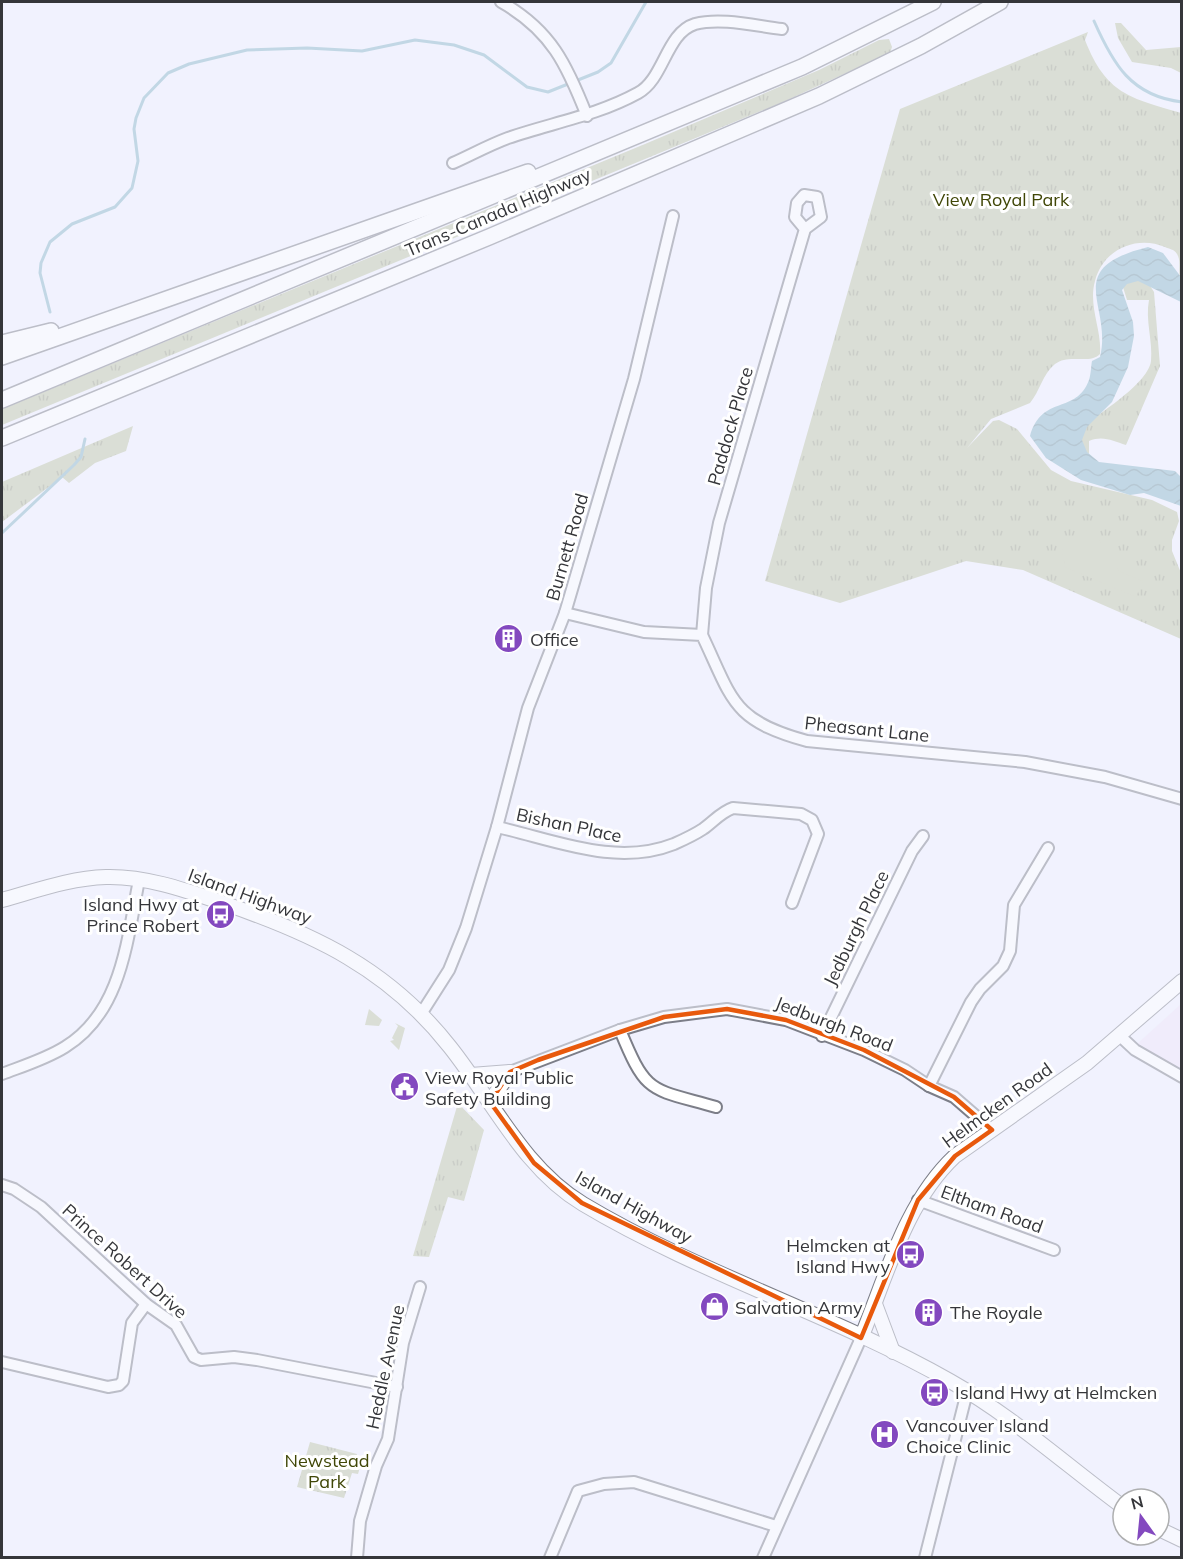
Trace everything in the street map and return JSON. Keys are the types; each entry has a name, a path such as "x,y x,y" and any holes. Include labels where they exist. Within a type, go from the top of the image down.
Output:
{"highway":[{"name":"Trans-Canada Highway","path":"2,400 444,218 802,67 933,2"},
{"name":"Trans-Canada Highway","path":"2,438 509,229 819,96 921,46 1000,2"},
{"path":"2,357 634,136"},
{"path":"2,343 141,308"}],"main road":[{"name":"Island Highway","path":"2,900 79,880 106,877 139,880 191,892 312,937 379,977 421,1014 471,1075 534,1163 552,1181 582,1203 679,1254 893,1352 967,1392 992,1407 1111,1498"},
{"name":"Helmcken Road","path":"861,1338 918,1200 938,1172 955,1156 1087,1063 1182,981"},
{"path":"471,1075 510,1072"},
{"path":"490,1102 510,1072"},
{"path":"875,1304 893,1352"}],"street":[{"path":"501,2 524,15 552,43 580,97 587,116"},
{"path":"453,163 507,138 587,116 640,92 653,79 681,32 693,25 708,22 782,28"},
{"name":"Burnett Road","path":"421,1014 449,970 466,928 497,827 531,699 565,613 634,379 673,216"},
{"name":"Paddock Place","path":"702,635 706,588 719,523 805,229"},
{"path":"565,613 644,632 702,635"},
{"name":"Pheasant Lane","path":"702,635 725,688 747,716 777,733 807,741 1025,762 1105,777 1182,799"},
{"name":"Bishan Place","path":"497,827 588,850 626,855 653,851 702,830 733,808 801,814 813,820 818,834 792,903"},
{"name":"Jedburgh Place","path":"822,1036 912,851 923,836"},
{"path":"929,1086 970,1002 1004,966 1010,951 1014,905 1048,848"},
{"path":"2,1074 66,1047 85,1032 99,1016 118,979 139,880"},
{"name":"Jedburgh Road","path":"510,1072 620,1030 664,1017 727,1009 786,1020 822,1036 864,1050 905,1070 929,1086 954,1097 992,1130"},
{"path":"620,1030 636,1068 645,1081 659,1090 716,1107"},
{"path":"1120,1036 1135,1050 1182,1077"},
{"name":"Prince Robert Drive","path":"2,1185 14,1188 41,1207 146,1304 176,1326 194,1357 201,1360 234,1358 257,1360 397,1387"},
{"name":"Eltham Road","path":"918,1200 1054,1250"},
{"name":"Heddle Avenue","path":"357,1557 360,1521 372,1477 388,1439 404,1343 420,1287"},
{"path":"2,1362 108,1387 119,1384 123,1381 132,1323 146,1304"},
{"name":"Helmcken Road","path":"763,1557 861,1338"},
{"path":"925,1557 967,1392"},
{"path":"550,1557 578,1491 604,1484 634,1482 776,1526"}],"highlighted area":[{"path":"727,1009 786,1020 864,1050 954,1097 992,1130 955,1156 918,1200 861,1338 582,1203 534,1163 490,1102 510,1072 538,1060 664,1017"}],"shaded area":[{"path":"1181,1004 1181,1069 1137,1044"}],"green space":[{"path":"1115,23 1121,23 1146,50 1181,47 1181,73 1171,68 1132,62 1118,38"},
{"name":"View Royal Park","path":"1088,32 1085,40 1093,58 1111,83 1134,98 1181,113 1181,280 1178,257 1171,249 1143,243 1122,247 1113,253 1099,270 1093,290 1100,354 1090,359 1066,359 1055,364 1047,373 1030,403 991,419 967,448 993,421 999,420 1017,429 1051,470 1071,481 1152,500 1177,512 1179,521 1172,540 1172,551 1181,573 1181,639 1023,570 966,561 840,603 765,581 900,109"},
{"path":"889,39 892,47 890,53 783,102 2,425 2,409 645,144 819,70 879,40"},
{"path":"1145,278 1154,292 1160,366 1126,445 1108,439 1094,439 1089,441 1089,454 1066,438 1128,392 1147,371 1151,361 1149,300 1127,300 1122,284"},
{"path":"133,426 126,451 95,463 69,483 62,477 2,522 2,482"},
{"path":"1082,526 1099,540 1119,571 1143,581 1136,597 1065,567 1062,549"},
{"path":"369,1009 382,1020 379,1026 365,1025"},
{"path":"395,1023 405,1028 399,1050 390,1041 394,1040 392,1038 398,1026"},
{"path":"458,1103 484,1130 464,1201 448,1197 429,1257 413,1256"},
{"name":"Newstead Park","path":"310,1442 357,1454 356,1458 362,1460 358,1474 352,1473 344,1498 297,1487"}],"water":[{"path":"1148,247 1163,253 1181,277 1181,302 1138,281 1127,284 1122,290 1133,322 1134,336 1128,367 1112,402 1087,427 1082,440 1087,452 1099,462 1175,471 1181,477 1181,506 1144,493 1130,495 1081,480 1046,458 1030,436 1035,423 1042,414 1076,398 1083,391 1089,380 1092,361 1100,357 1102,338 1096,290 1098,277 1105,266 1121,256"}],"waterway":[{"path":"50,312 40,273 41,263 50,242 72,224 115,207 132,188 138,161 134,129 136,118 144,98 168,73 189,64 247,50 307,48 362,51 415,40 454,45 484,55 527,87 548,92 598,72 611,63 646,2"},
{"path":"1094,21 1109,51 1126,75 1149,93 1164,99 1182,102"},
{"path":"2,533 74,465 81,457 85,439"}],"place":[{"name":"Office","path":"509,639"},
{"name":"Island Hwy at Prince Robert","path":"220,914"},
{"name":"View Royal Public Safety Building","path":"404,1087"},
{"name":"Helmcken at Island Hwy","path":"911,1255"},
{"name":"Salvation Army","path":"714,1307"},
{"name":"The Royale","path":"929,1312"},
{"name":"Island Hwy at Helmcken","path":"934,1392"},
{"name":"Vancouver Island Choice Clinic","path":"885,1435"}]}
